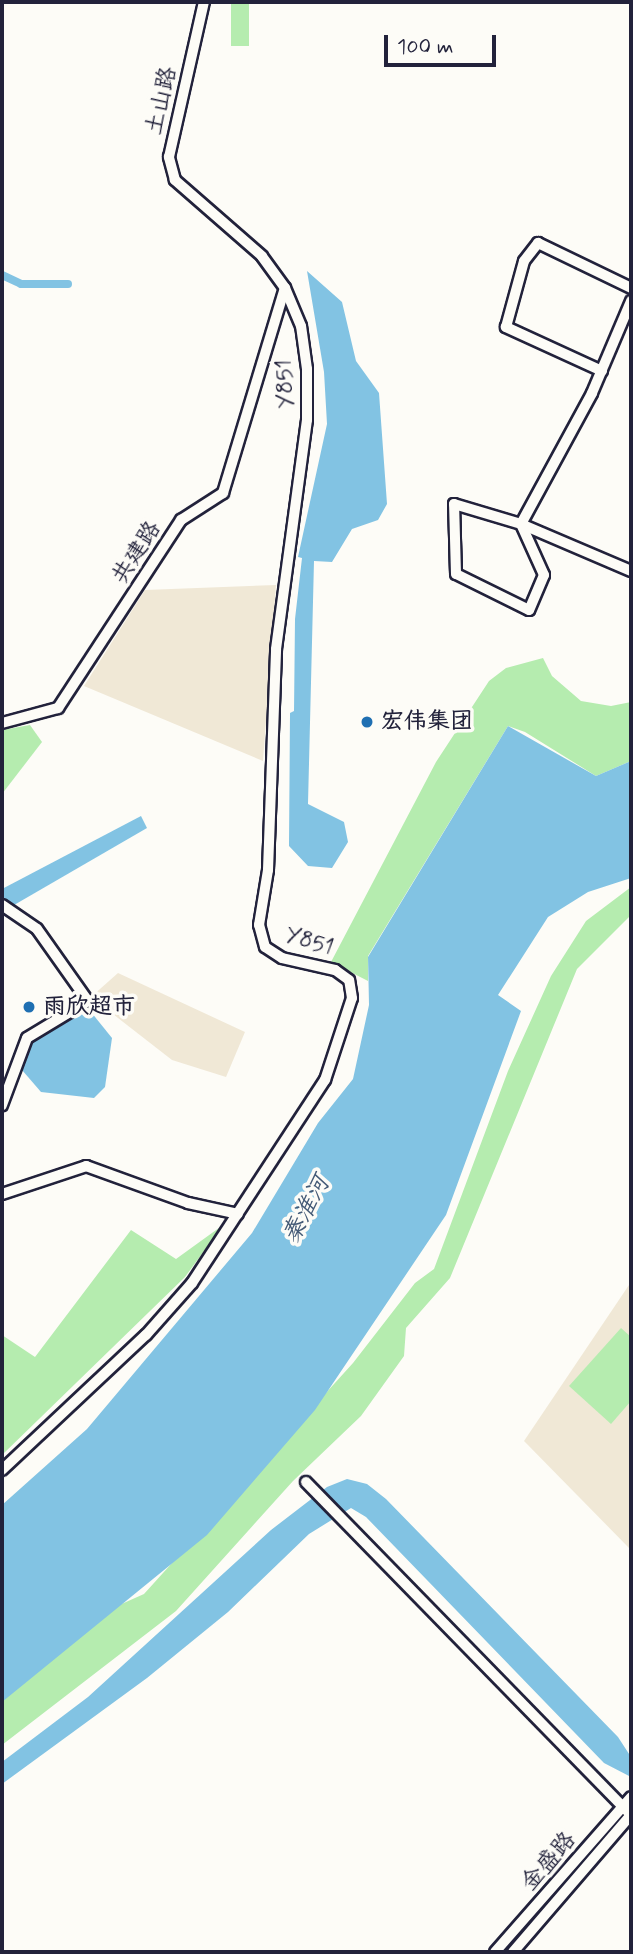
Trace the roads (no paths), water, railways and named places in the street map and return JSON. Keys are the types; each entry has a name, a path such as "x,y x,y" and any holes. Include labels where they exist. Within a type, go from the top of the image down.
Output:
{"street":[{"name":"土山路","path":"204,2 169,157 175,180 262,256 285,288"},
{"path":"602,372 506,327 524,261 538,243 631,288"},
{"name":"共建路","path":"2,723 58,708 181,520 223,493 285,288"},
{"name":"Y851","path":"2,1470 146,1335 192,1283 325,1080 352,998 349,980 335,970 282,958 265,947 259,925 268,870 276,649 307,420 307,369 301,326 285,288"},
{"path":"521,524 602,372 631,301"},
{"path":"521,524 544,575 529,610 456,574 454,504 521,524 631,571"},
{"path":"2,905 37,929 88,1001 27,1038 2,1105"},
{"path":"2,1194 86,1166 188,1203 238,1214"},
{"path":"306,1482 631,1815"},
{"name":"金盛路","path":"495,1952 631,1797"},
{"name":"金盛路","path":"513,1952 631,1815"}],"water":[{"path":"307,271 342,302 356,361 379,393 387,504 378,520 352,529 332,562 314,561 308,804 344,822 348,842 332,868 308,866 289,846 290,713 294,711 295,619 302,558 298,557 327,424 324,372"},
{"name":"秦淮河","path":"508,726 596,776 631,761 631,878 588,892 548,917 498,995 521,1011 446,1215 315,1410 207,1535 2,1702 2,1505 87,1429 252,1233 318,1123 353,1079 369,1005 368,957"},
{"path":"141,816 147,828 2,912 2,889"},
{"path":"91,1012 112,1038 105,1087 94,1098 41,1092 22,1070 32,1040 60,1019"},
{"path":"347,1479 367,1484 386,1499 618,1737 631,1757 631,1777 604,1763 366,1517 351,1508 309,1534 228,1612 147,1678 2,1784 2,1762 88,1697 271,1530 327,1487"}],"waterway":[{"path":"2,275 21,284 68,284"}],"place":[{"name":"宏伟集团","path":"367,722"},
{"name":"雨欣超市","path":"29,1007"}]}
